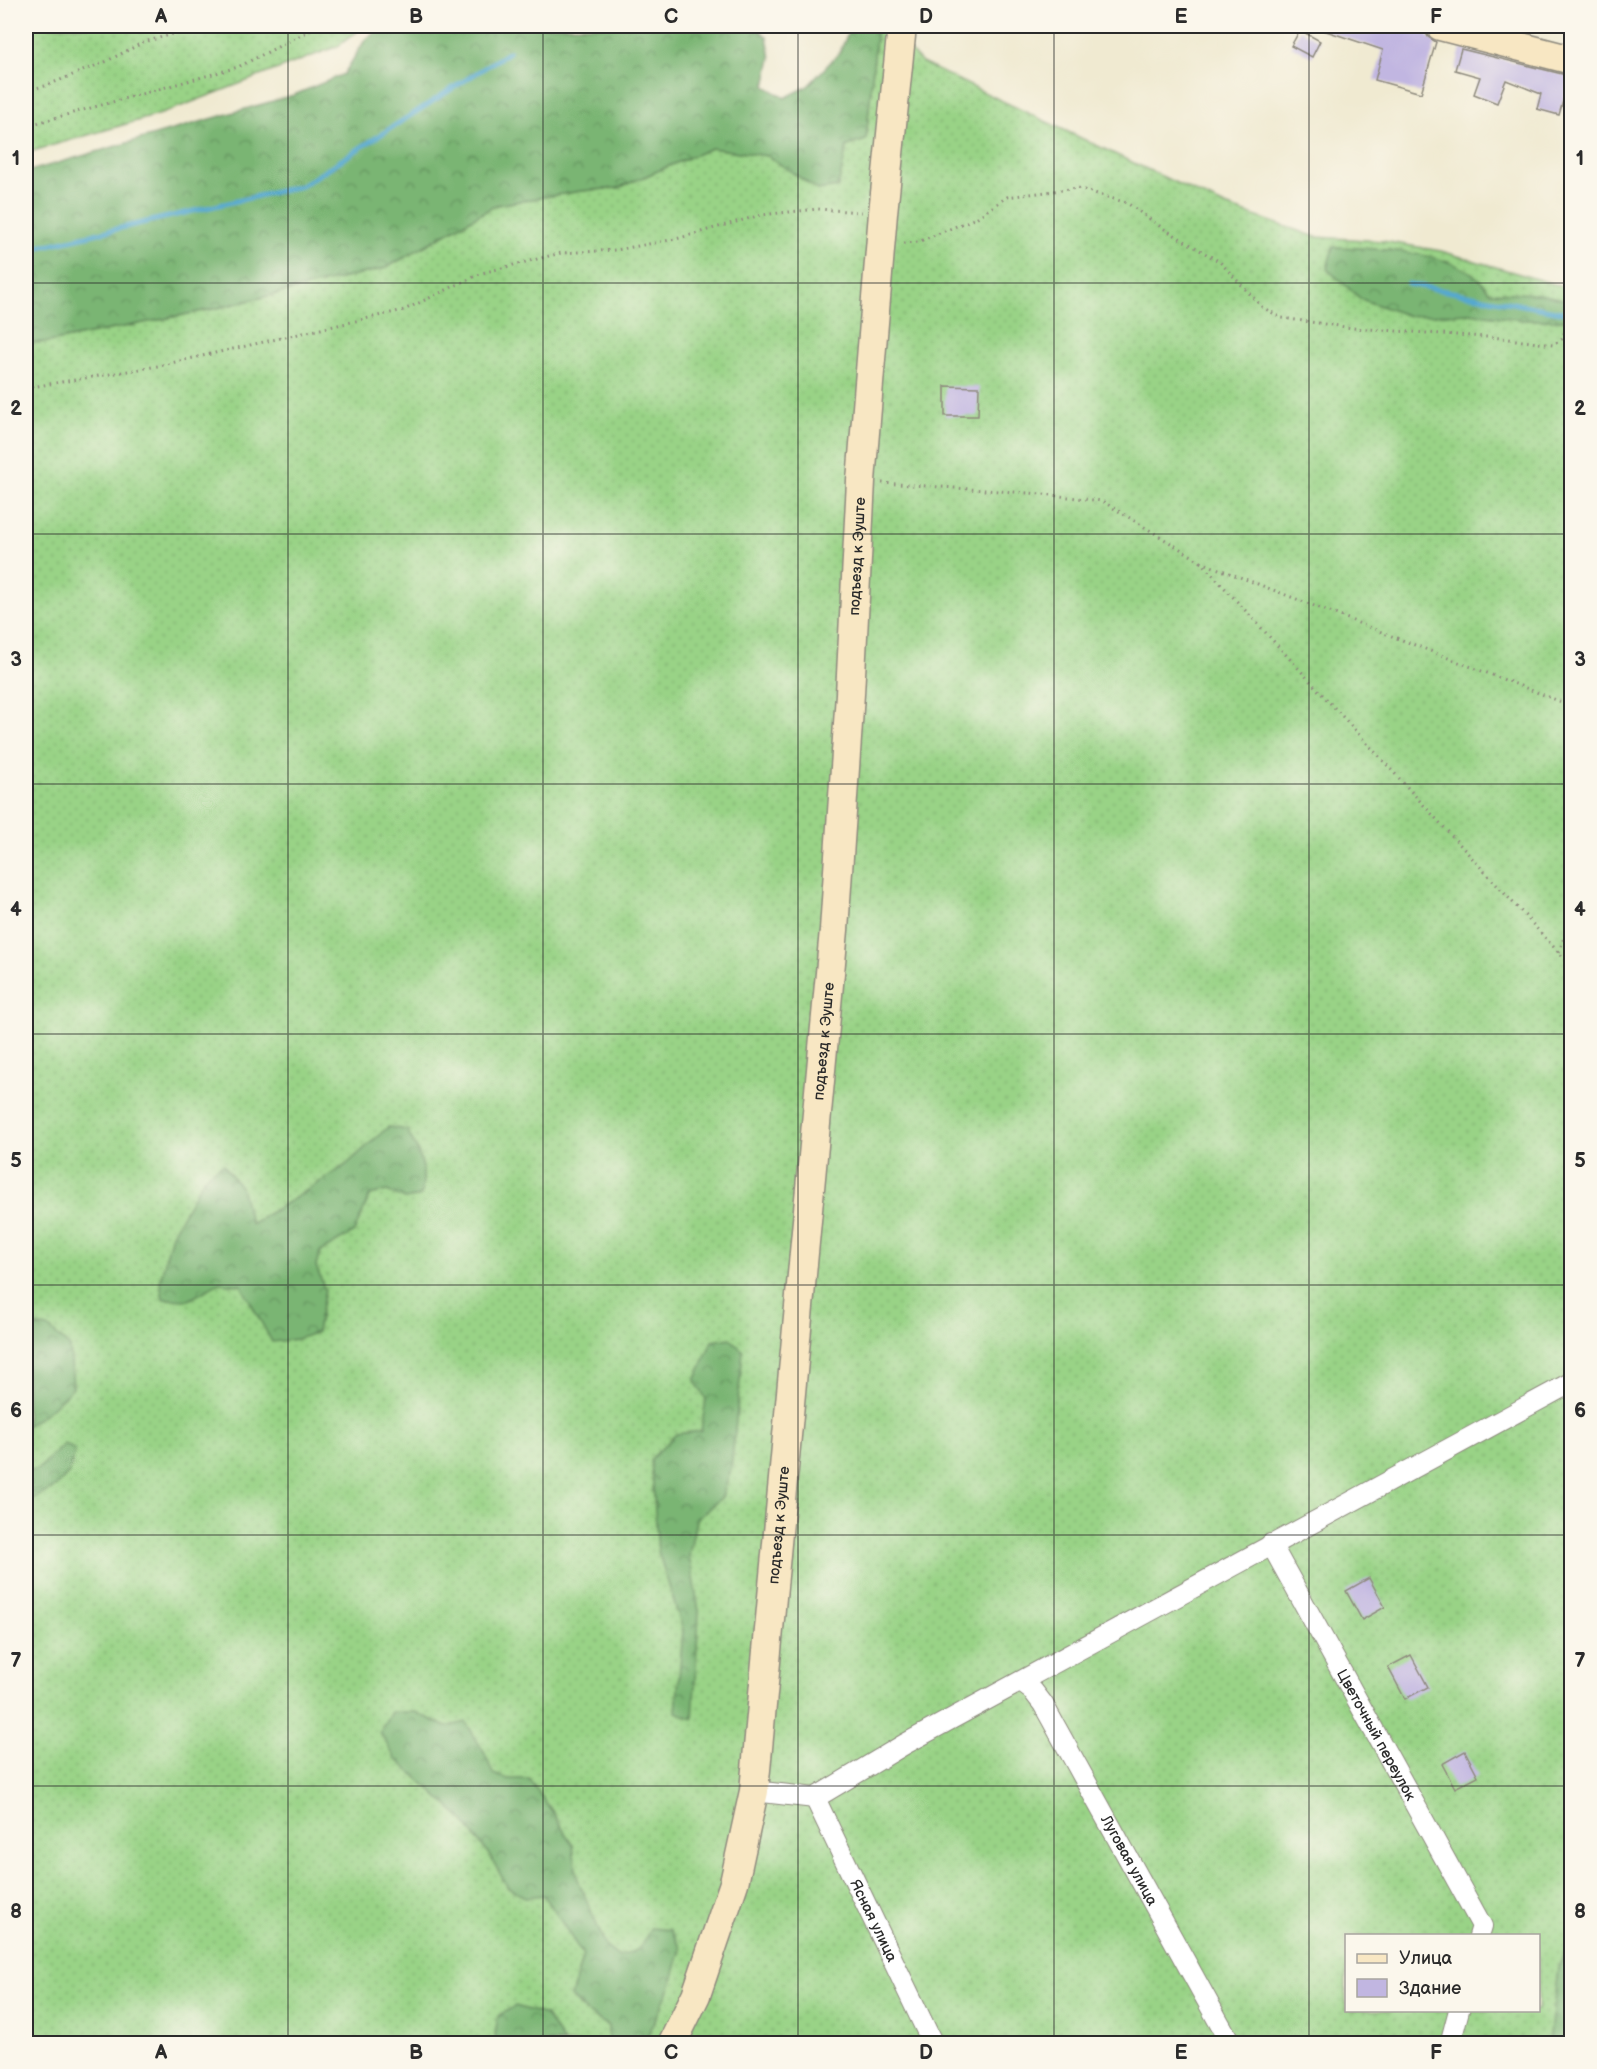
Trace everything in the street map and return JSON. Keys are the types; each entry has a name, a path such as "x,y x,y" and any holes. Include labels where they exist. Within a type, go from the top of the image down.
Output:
{"street":[{"name":"подъезд к Эуште","path":"672,2043 696,1995 734,1882 754,1791 834,930 850,694 861,481 902,26"},
{"path":"1440,26 1572,60"},
{"path":"754,1791 815,1798 905,1744 1572,1382"},
{"name":"Цветочный переулок","path":"1270,1544 1480,1931"},
{"name":"Луговая улица","path":"1021,1682 1033,1691 1043,1704 1231,2043"},
{"name":"Ясная улица","path":"815,1798 933,2043"},
{"path":"1450,2043 1458,2012"}],"path":[{"path":"26,90 45,86 105,63 144,42 203,26"},
{"path":"26,126 238,67 319,26"},
{"path":"882,243 918,242 976,218 1007,197 1078,188 1127,203 1161,227 1220,262 1262,307 1282,318 1353,328 1501,338 1553,345 1562,339 1565,331"},
{"path":"26,388 158,366 404,310 482,273 561,253 616,250 676,239 761,215 818,209 884,213"},
{"path":"861,481 1043,494 1102,501 1200,561 1572,706"},
{"path":"1200,561 1572,967"},
{"path":"1559,952 1572,914"}],"green space":[{"path":"26,26 364,26 338,46 161,114 26,153"},
{"path":"383,26 756,26 767,37 771,58 765,86 785,98 808,86 840,52 851,26 877,26 866,140 847,146 838,187 818,190 768,156 711,148 618,188 581,191 496,205 386,268 213,309 49,342 26,343 26,172 294,95 344,74 365,40"},
{"path":"877,26 887,26 922,63 1225,206 1316,237 1383,241 1441,251 1571,289 1572,2038 1570,2043 26,2044 26,343 49,342 213,309 386,268 496,205 581,191 618,188 711,148 768,156 818,190 847,146 866,140"},
{"path":"1333,247 1367,248 1426,256 1460,267 1476,277 1490,292 1540,294 1571,301 1571,326 1565,320 1525,320 1469,313 1409,316 1361,299 1327,269"},
{"path":"388,1127 407,1130 416,1147 423,1169 421,1196 405,1199 387,1191 370,1195 354,1232 320,1252 316,1266 325,1290 317,1332 297,1339 272,1342 241,1285 219,1283 189,1300 163,1299 160,1281 172,1234 205,1176 223,1164 241,1188 251,1224 346,1165"},
{"path":"26,1325 48,1327 70,1347 73,1388 47,1412 26,1426"},
{"path":"730,1338 743,1351 731,1469 722,1497 696,1520 689,1556 699,1611 693,1719 676,1712 683,1630 658,1551 651,1459 676,1434 701,1431 706,1399 695,1381 712,1341"},
{"path":"64,1444 75,1450 69,1473 54,1488 26,1503 26,1471 37,1470"},
{"path":"391,1712 415,1712 447,1727 466,1722 485,1754 493,1774 508,1779 529,1779 573,1846 577,1877 606,1947 619,1957 639,1949 651,1928 670,1930 681,1948 670,1988 644,2043 608,2043 608,2026 586,2012 571,1997 583,1955 544,1895 525,1897 508,1888 490,1856 462,1819 395,1758 380,1732"},
{"path":"1571,1939 1570,2043 1549,2043 1558,1968"},
{"path":"515,2006 546,2015 564,2043 499,2043 495,2036 498,2016"}],"building":[{"path":"1317,26 1413,26 1424,29 1428,37 1436,42 1421,93 1375,80 1383,50 1317,28"},
{"path":"1300,30 1320,41 1312,57 1291,46"},
{"path":"1461,49 1570,76 1559,115 1537,109 1541,94 1506,80 1497,103 1474,94 1480,77 1455,70"},
{"path":"945,386 979,387 978,416 945,416"},
{"path":"1369,1578 1385,1607 1362,1620 1346,1591"},
{"path":"1411,1655 1428,1687 1405,1699 1388,1667"},
{"path":"1465,1751 1478,1776 1455,1788 1442,1764"}],"waterway":[{"path":"26,250 301,186 509,52"},
{"path":"1408,284 1572,314"}]}
